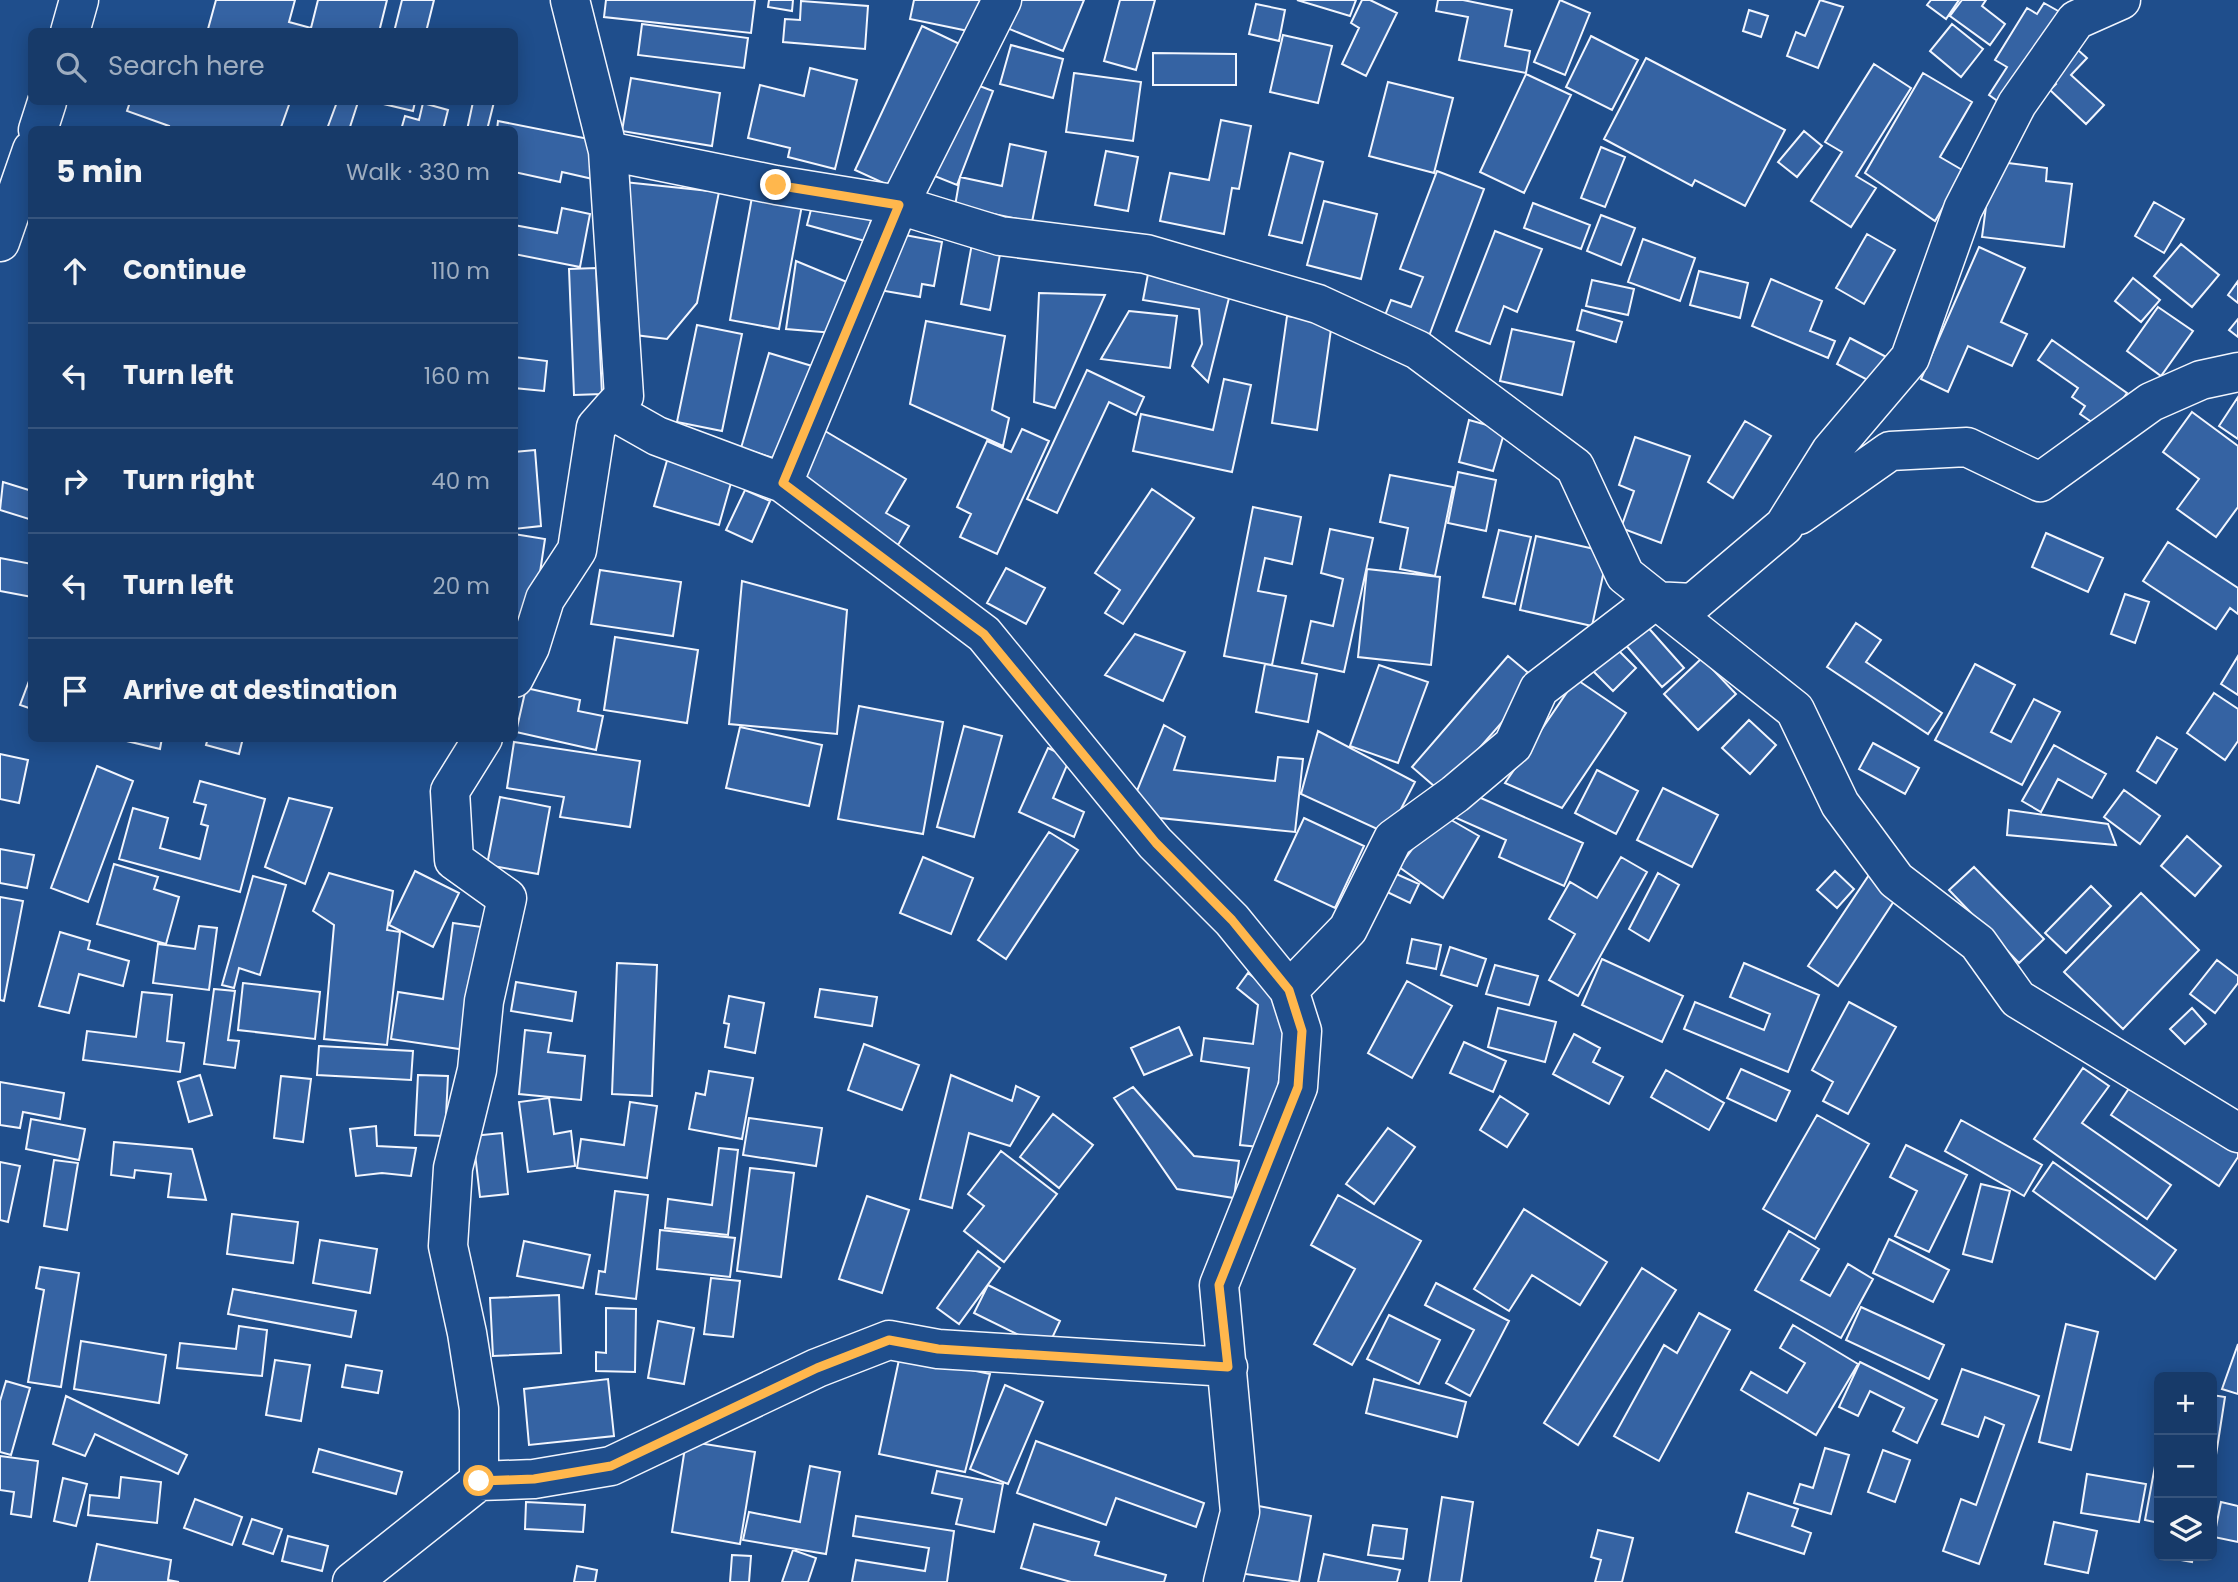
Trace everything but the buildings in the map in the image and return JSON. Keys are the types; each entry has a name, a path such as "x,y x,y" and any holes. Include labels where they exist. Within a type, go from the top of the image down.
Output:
{"street":[{"path":"71,28 79,0"},
{"path":"518,670 530,647 545,599 577,550 596,427 624,396 608,151 570,0"},
{"path":"783,483 899,205 1002,0"},
{"path":"1783,526 1832,451 1910,358 1963,209 2017,104 2076,20 2121,0"},
{"path":"39,126 46,105"},
{"path":"608,151 776,185 899,205 1000,236 1146,254 1318,304 1418,350 1575,467 1625,575 1654,601 1795,710 1840,804 1896,880 1978,943 2018,999 2238,1133"},
{"path":"0,243 28,162"},
{"path":"1289,990 1348,929 1393,839 1455,794 1513,745 1539,689 1654,601 1693,603 1783,526 1890,451 1967,447 2040,482 2151,402 2201,380 2238,372"},
{"path":"611,410 657,436 783,483 984,634 1156,843 1232,920 1289,990 1302,1031 1298,1087 1219,1285 1240,1512 1223,1582"},
{"path":"479,1481 479,1409 467,1333 448,1246 453,1168 477,1070 484,1001 508,898 454,860 450,791 480,742"},
{"path":"352,1582 479,1481 534,1479 611,1466 817,1368 889,1340 938,1349 1228,1367"}],"route":[{"path":"479,1481 534,1479 611,1466 817,1368 889,1340 938,1349 1228,1367 1219,1285 1298,1087 1302,1031 1289,990 1232,920 1156,843 984,634 783,483 899,205 776,185"}]}
